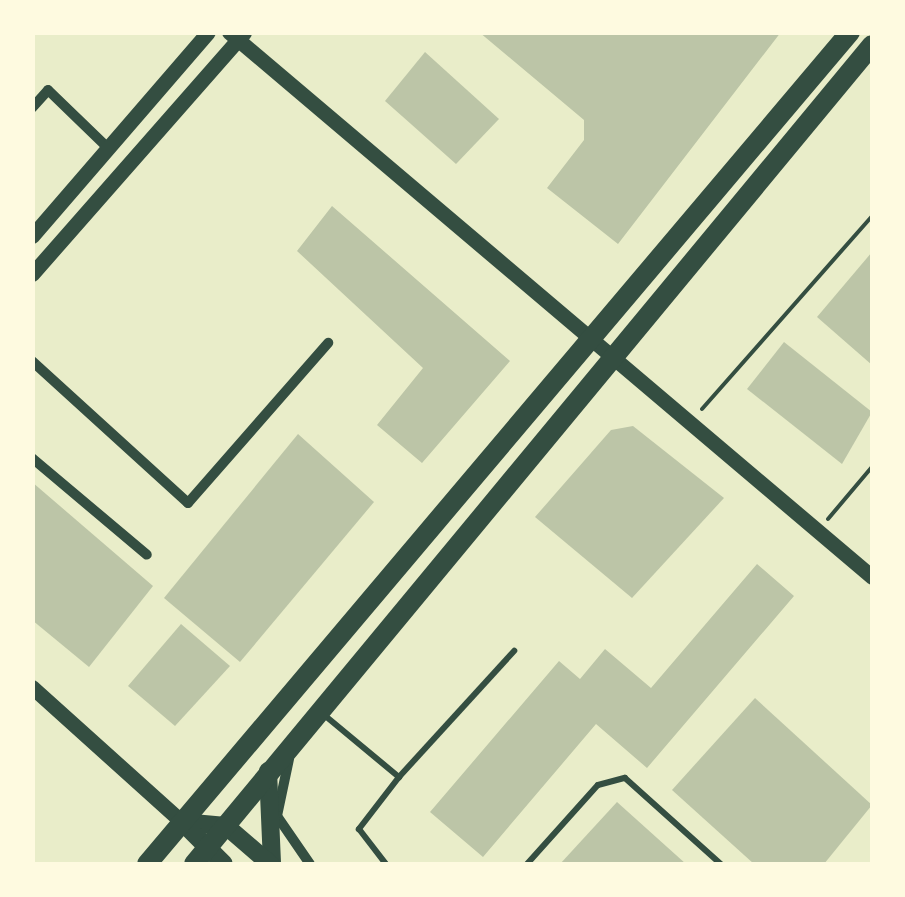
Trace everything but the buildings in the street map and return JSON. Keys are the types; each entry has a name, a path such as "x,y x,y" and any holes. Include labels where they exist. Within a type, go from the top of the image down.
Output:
{"main road":[{"path":"147,864 590,335 850,32"},
{"path":"200,856 268,769 872,45"},
{"path":"268,769 264,827 271,864"},
{"path":"182,822 226,826 271,864"},
{"path":"182,822 200,856 224,864"}],"street":[{"path":"32,236 208,32"},
{"path":"32,274 237,35 616,353 872,577"},
{"path":"32,108 48,90 110,150"},
{"path":"32,361 188,503 328,343"},
{"path":"32,458 147,555"},
{"path":"32,687 182,822"},
{"path":"296,736 277,816 310,864"}],"lane":[{"path":"386,864 359,829 399,778 514,651"},
{"path":"318,710 399,778"},
{"path":"527,864 598,785 625,778 720,864"}],"path":[{"path":"693,420 872,216"},
{"path":"818,530 872,467"}]}
